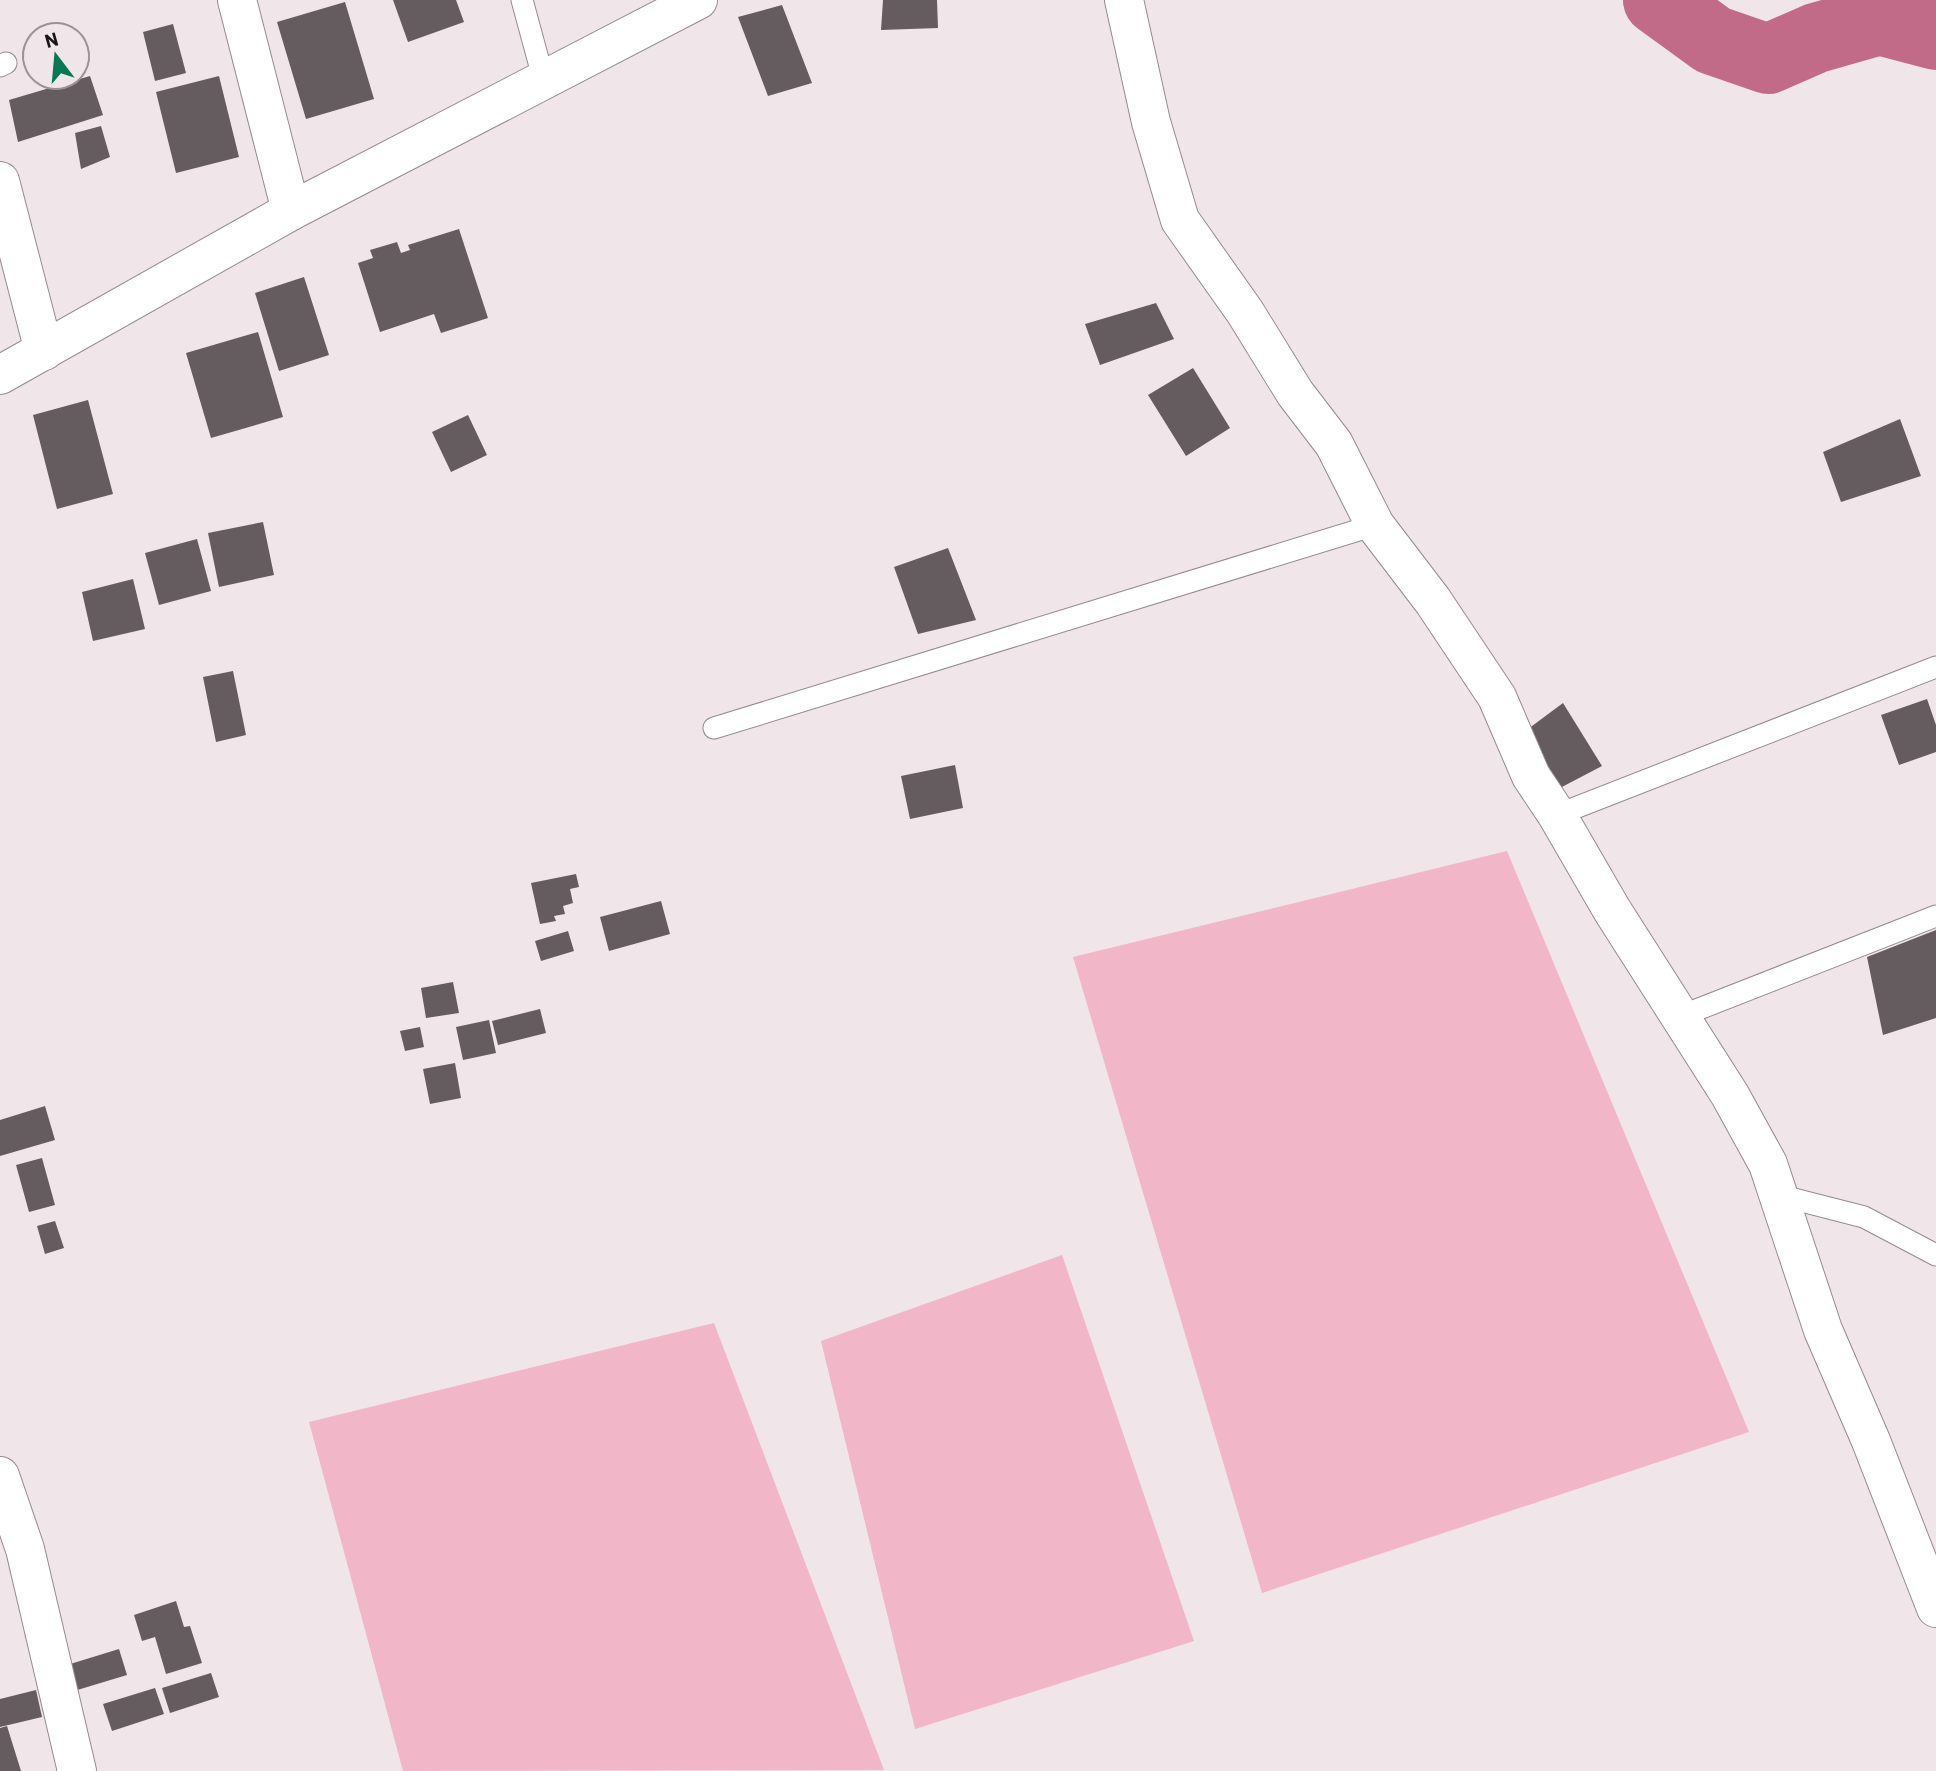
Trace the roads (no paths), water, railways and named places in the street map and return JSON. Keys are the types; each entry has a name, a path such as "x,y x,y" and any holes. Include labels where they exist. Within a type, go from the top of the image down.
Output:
{"street":[{"path":"237,0 291,211"},
{"path":"0,375 291,211 698,0"},
{"path":"1124,0 1151,122 1180,220 1245,312 1295,393 1334,444 1375,525 1433,601 1497,697 1531,776 1557,814 1612,910 1681,1016 1768,1164 1823,1330 1871,1441 1936,1608"},
{"path":"0,181 44,351"},
{"path":"0,1476 12,1552 77,1771"}],"lane":[{"path":"522,0 544,80"},
{"path":"714,728 1375,525"},
{"path":"1557,814 1936,667"},
{"path":"1681,1016 1936,916"},
{"path":"1778,1195 1864,1217 1936,1255"}],"waterway":[{"path":"1658,0 1713,40 1768,59 1816,38 1879,20 1936,35"}]}
